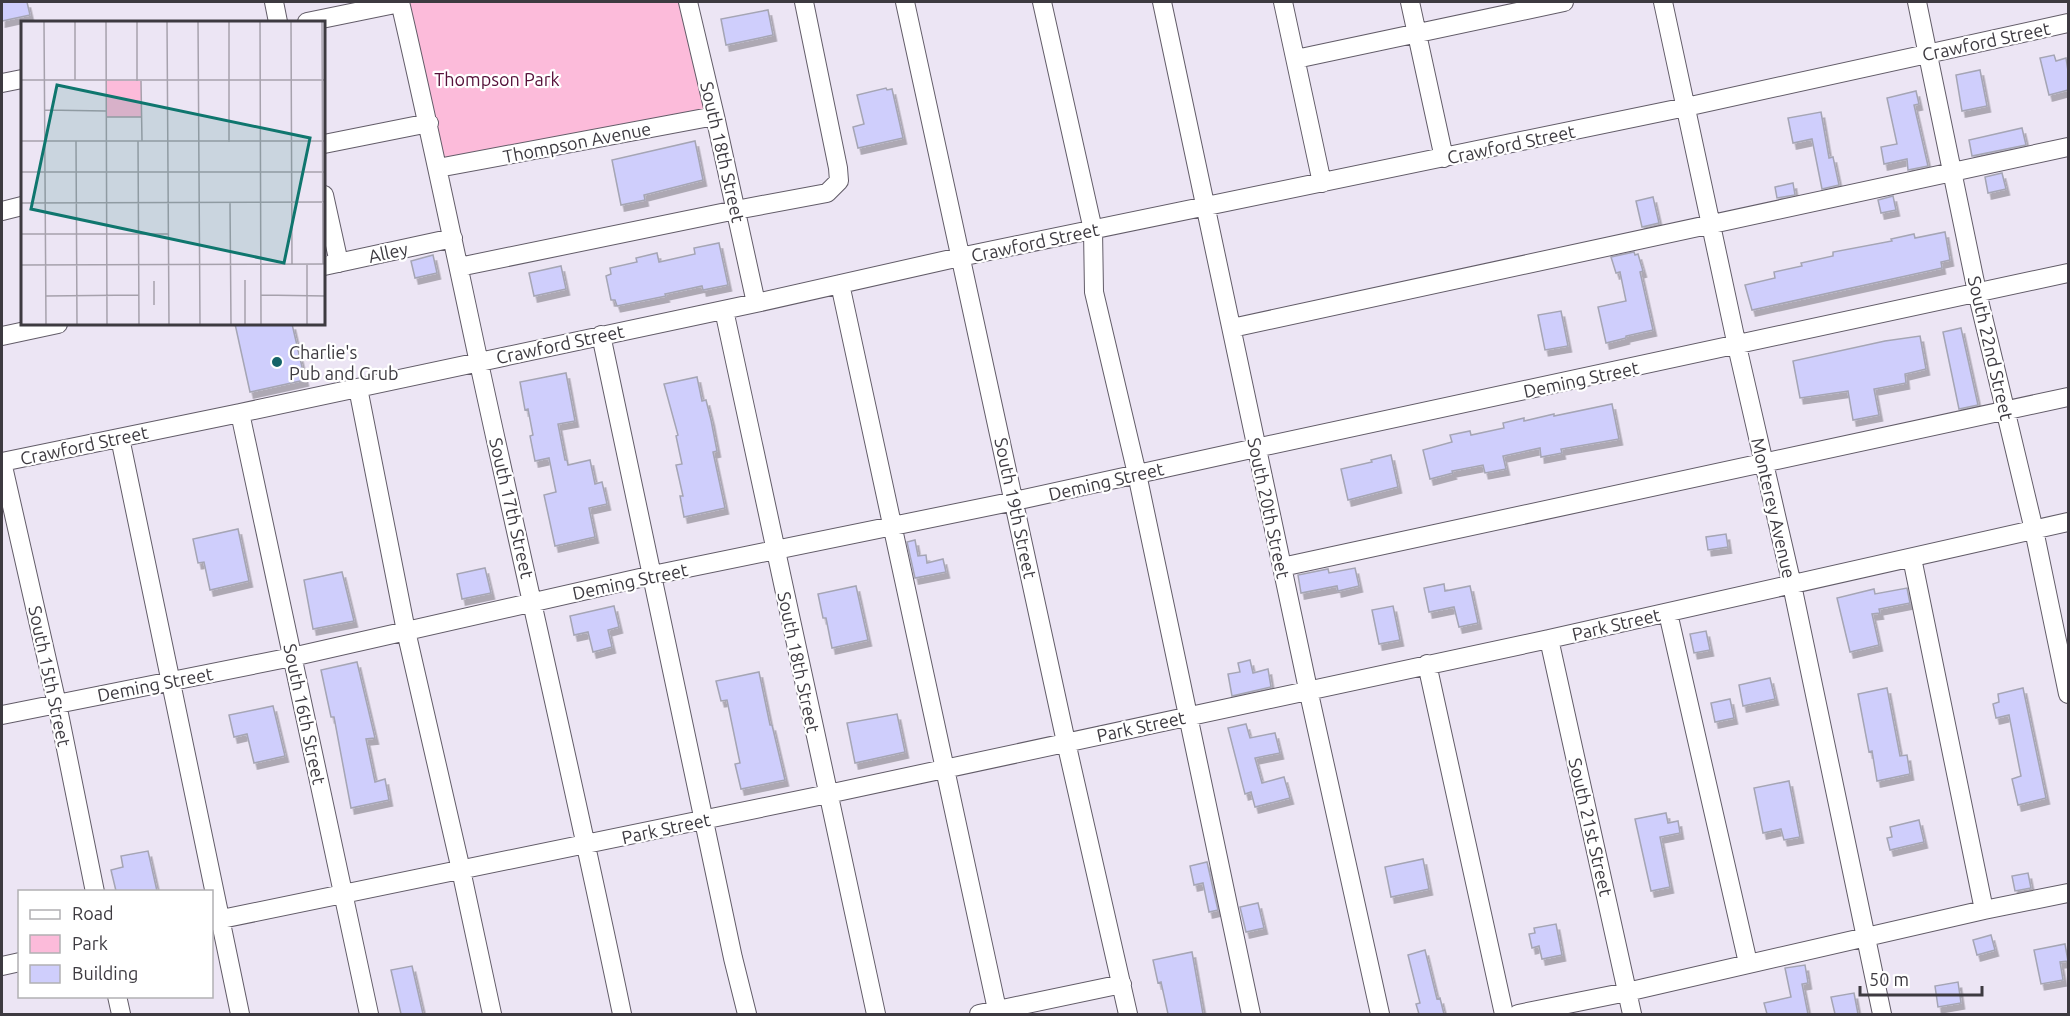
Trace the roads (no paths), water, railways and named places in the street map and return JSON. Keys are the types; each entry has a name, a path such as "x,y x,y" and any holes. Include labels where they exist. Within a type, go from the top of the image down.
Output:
{"street":[{"path":"274,2 278,21"},
{"path":"313,21 400,2"},
{"name":"South 17th Street","path":"400,2 429,123 622,1014"},
{"name":"South 18th Street","path":"688,2 756,303"},
{"path":"459,267 827,193 839,182 838,168 804,2"},
{"name":"South 19th Street","path":"905,2 1066,742 1128,1014"},
{"path":"1042,2 1093,230 1094,292 1137,474 1251,1014"},
{"name":"South 20th Street","path":"1162,2 1207,206 1256,448 1380,1014"},
{"path":"1283,2 1322,183"},
{"path":"1410,2 1444,158"},
{"path":"1296,59 1543,4 1564,2"},
{"name":"Monterey Avenue","path":"1663,2 1737,346 1792,585 1882,1014"},
{"name":"South 22nd Street","path":"1917,2 1977,292 2034,530 2068,694"},
{"name":"Crawford Street","path":"2,462 724,310 960,257 1686,107 2068,23"},
{"path":"2,83 21,79"},
{"name":"Thompson Avenue","path":"438,168 715,116"},
{"path":"326,144 429,123"},
{"path":"1232,328 2068,147"},
{"path":"2,210 21,206"},
{"path":"326,212 332,265"},
{"name":"Alley","path":"332,265 453,238"},
{"name":"Deming Street","path":"2,715 292,657 653,575 1015,501 2068,273"},
{"path":"840,284 998,1013"},
{"name":"South 18th Street","path":"724,310 876,1014"},
{"path":"2,336 49,326"},
{"path":"602,336 733,958 747,1014"},
{"path":"358,388 406,631 492,1014"},
{"path":"1282,567 2068,398"},
{"name":"South 16th Street","path":"240,413 369,1014"},
{"path":"120,438 171,681 210,890"},
{"name":"South 15th Street","path":"2,462 57,704 95,890"},
{"name":"Park Street","path":"216,920 587,845 945,769 1668,613 2068,522"},
{"path":"1912,558 1984,910"},
{"path":"1668,613 1748,963"},
{"name":"South 21st Street","path":"1549,639 1632,1014"},
{"path":"1427,664 1504,1014"},
{"path":"1518,1014 1628,992 1748,963 2068,893"},
{"path":"213,904 240,1014"},
{"path":"2,966 18,962"},
{"path":"979,1014 998,1013 1122,984"},
{"path":"117,998 121,1014"}],"place":[{"name":"Charlie's Pub and Grub","path":"277,362"}],"park label":[{"name":"Thompson Park","path":"497,79"}]}
